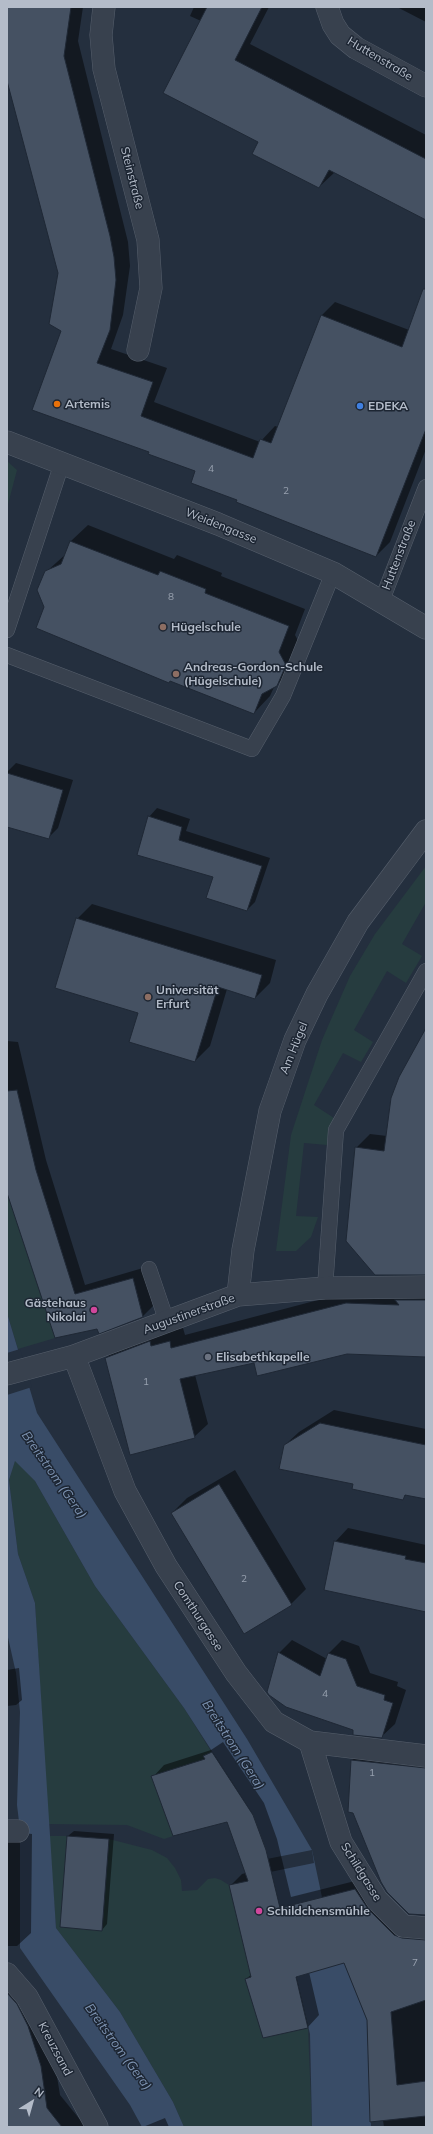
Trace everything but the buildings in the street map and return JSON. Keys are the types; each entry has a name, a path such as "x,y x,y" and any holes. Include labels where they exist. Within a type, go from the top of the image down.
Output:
{"street":[{"name":"Steinstraße","path":"104,7 101,35 104,69 148,240 151,288 138,350"},
{"name":"Huttenstraße","path":"327,7 332,24 340,35 356,48 426,86"},
{"name":"Weidengasse","path":"7,442 218,524 333,573 382,600 426,628"},
{"name":"Am Hügel","path":"238,1295 243,1250 270,1111 295,1040 317,994 358,922 383,886 426,831"},
{"name":"Augustinerstraße","path":"7,1374 68,1357 238,1295 325,1288 426,1286"},
{"name":"Comthurgasse","path":"68,1357 125,1491 166,1566 236,1673 274,1722 310,1742 426,1756"},
{"name":"Schildgasse","path":"310,1742 341,1842 377,1900 403,1926 426,1928"},
{"name":"Kreuzsand","path":"7,1974 27,1997 97,2127"}],"lane":[{"path":"7,630 62,463"},
{"name":"Huttenstraße","path":"382,600 426,487"},
{"path":"7,655 252,749 283,696 333,573"},
{"path":"325,1288 336,1130 426,971"},
{"path":"149,1269 167,1322"}],"green space":[{"path":"7,461 17,470 7,508"},
{"path":"426,866 426,902 402,944 422,956 406,983 387,971 354,1030 373,1042 361,1062 343,1053 314,1105 334,1118 329,1128 327,1145 304,1143 296,1216 318,1217 311,1237 296,1251 276,1251 291,1135 322,1040 350,976 375,934"},
{"path":"7,1193 55,1338 18,1349 7,1313"},
{"path":"15,1460 35,1481 95,1586 184,1708 214,1756 152,1777 173,1836 164,1839 127,1825 48,1824 35,1603 18,1554 9,1480"},
{"path":"49,1836 67,1836 61,1927 102,1930 109,1839 152,1850 167,1858 175,1868 181,1880 182,1891 197,1890 208,1879 215,1878 229,1885 243,1941 293,1965 245,1979 263,2037 308,2028 312,2127 184,2127 173,2102 120,2012 56,1928"}],"water":[{"name":"Breitstrom (Gera)","path":"7,1313 37,1413 247,1739 312,1850 322,1897 344,1963 367,2020 371,2127 312,2127 310,2034 268,1857 252,1813 184,1708 95,1586 35,1481 15,1461 9,1480 18,1554 35,1603 56,1928 120,2012 173,2102 184,2127 142,2127 130,2105 20,1948 20,1830 17,1805 20,1712 16,1673 7,1633"}],"pier":[{"path":"20,1349 32,1387 7,1395 7,1353"},
{"path":"312,1850 314,1863 270,1872 267,1859"}],"place":[{"name":"Artemis","path":"57,404"},
{"name":"EDEKA","path":"360,406"},
{"name":"Hügelschule","path":"163,627"},
{"name":"Andreas-Gordon-Schule (Hügelschule)","path":"176,674"},
{"name":"Universität Erfurt","path":"148,997"},
{"name":"Gästehaus Nikolai","path":"94,1310"},
{"name":"Elisabethkapelle","path":"208,1357"},
{"name":"Schildchensmühle","path":"259,1911"}]}
